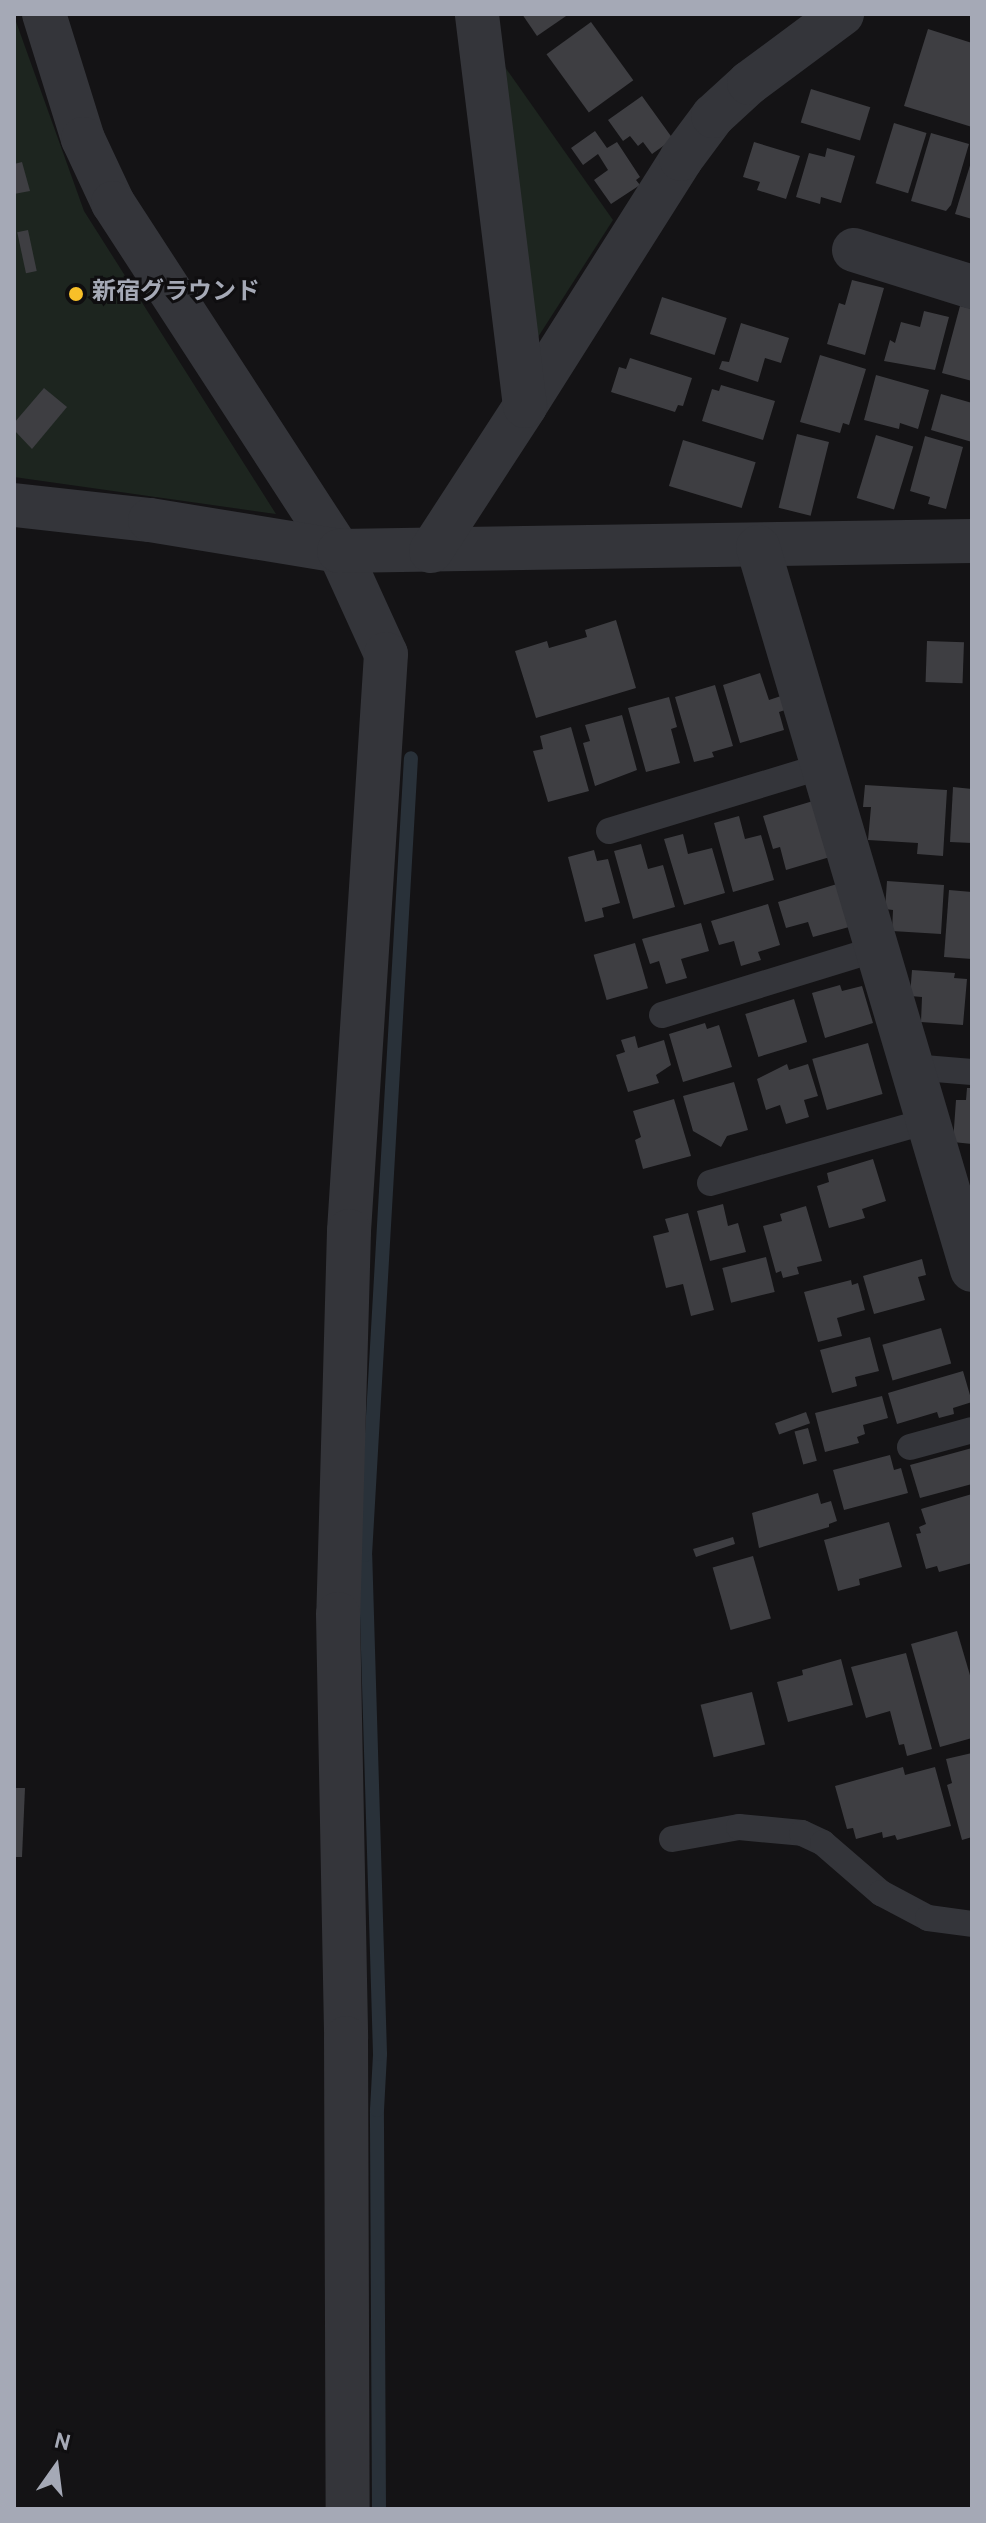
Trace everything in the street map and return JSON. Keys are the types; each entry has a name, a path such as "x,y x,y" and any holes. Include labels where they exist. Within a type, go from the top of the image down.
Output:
{"street":[{"path":"44,14 83,139 113,203 339,551 386,654 349,1231 338,1614 346,2052 348,2509"},
{"path":"477,14 525,406"},
{"path":"431,551 681,159 713,116 749,83 842,14"},
{"path":"854,250 972,287"},
{"path":"14,505 150,520 339,551 758,547 972,541"},
{"path":"758,547 972,1270"}],"lane":[{"path":"609,831 823,766"},
{"path":"662,1015 877,949"},
{"path":"912,1067 972,1072"},
{"path":"710,1183 928,1121"},
{"path":"910,1447 972,1430"},
{"path":"672,1839 739,1827 802,1833 823,1843 881,1893 928,1918 972,1924"}],"shaded area":[{"name":"新宿グラウンド","path":"14,16 84,211 276,514 14,477"},
{"path":"500,60 613,220 531,348"}],"building":[{"path":"522,14 569,14 537,36"},
{"path":"591,22 633,80 589,113 547,54"},
{"path":"928,29 972,43 972,127 904,106"},
{"path":"811,89 870,107 860,141 801,122"},
{"path":"642,96 673,139 652,154 643,142 638,146 630,136 623,141 608,120"},
{"path":"894,123 927,133 908,193 876,183"},
{"path":"595,131 607,148 617,142 640,177 636,180 640,185 611,204 594,180 608,170 598,154 583,165 571,148"},
{"path":"931,133 969,144 951,205 946,211 911,201"},
{"path":"754,142 800,156 786,199 757,190 760,182 743,177"},
{"path":"827,148 855,156 841,203 821,197 820,204 796,197 809,153 825,157"},
{"path":"972,159 972,219 955,214"},
{"path":"22,162 30,191 14,194 14,164"},
{"path":"28,230 37,271 26,273 17,232"},
{"path":"852,280 884,288 865,355 827,344 839,303 845,305"},
{"path":"662,297 727,318 715,355 650,334"},
{"path":"960,306 972,309 972,381 942,373"},
{"path":"924,311 949,317 935,370 884,361 890,340 895,343 901,322 920,327"},
{"path":"741,323 789,338 781,363 765,358 758,382 719,369 722,361 729,362"},
{"path":"820,355 866,369 849,425 843,423 840,433 800,422"},
{"path":"630,358 692,378 683,406 678,405 675,412 611,392 619,367 626,369"},
{"path":"876,375 929,390 918,429 900,423 899,429 864,420"},
{"path":"721,385 775,401 763,440 702,421 712,389 719,391"},
{"path":"44,388 67,407 32,449 14,430 14,423"},
{"path":"941,394 972,403 972,442 931,430"},
{"path":"797,434 829,442 811,516 779,508"},
{"path":"876,435 913,446 894,510 857,498"},
{"path":"925,436 963,447 946,509 928,504 930,497 910,491"},
{"path":"683,440 756,462 742,508 669,486"},
{"path":"616,620 636,688 536,718 515,651 547,641 549,648 587,637 585,630"},
{"path":"927,641 964,642 963,683 926,682"},
{"path":"760,673 769,700 781,696 785,710 779,712 784,730 740,743 723,685"},
{"path":"715,685 733,746 712,752 714,757 694,762 675,697"},
{"path":"669,697 677,727 671,729 680,763 646,772 628,708"},
{"path":"622,715 637,770 595,786 583,743 590,741 585,725"},
{"path":"571,727 589,791 548,802 533,751 543,749 540,736"},
{"path":"865,785 947,790 943,856 917,854 918,843 868,840 871,807 863,807"},
{"path":"953,787 972,789 972,843 950,842"},
{"path":"813,801 830,857 786,870 780,847 773,849 763,816"},
{"path":"739,816 745,839 761,835 774,880 733,892 714,823"},
{"path":"683,834 688,854 712,848 725,893 684,905 664,839"},
{"path":"641,844 648,869 663,865 675,907 633,919 614,851"},
{"path":"594,850 597,861 608,859 620,903 602,908 604,917 585,922 568,857"},
{"path":"887,881 944,885 941,934 892,931 893,910 885,909"},
{"path":"837,884 849,927 813,937 808,922 786,928 778,902"},
{"path":"949,890 972,892 972,959 944,957"},
{"path":"768,904 780,945 758,952 761,960 741,966 734,941 719,945 711,921"},
{"path":"701,923 709,951 681,959 687,978 666,984 659,961 650,964 642,939"},
{"path":"635,943 648,988 607,1000 594,955"},
{"path":"912,970 955,973 954,978 967,979 963,1025 921,1022 922,997 910,996"},
{"path":"840,985 842,991 862,986 873,1023 825,1038 812,993"},
{"path":"794,999 807,1042 758,1057 745,1014"},
{"path":"705,1023 707,1029 719,1025 732,1067 683,1082 669,1034"},
{"path":"635,1036 638,1048 664,1040 671,1065 656,1075 659,1083 628,1092 616,1055 625,1052 621,1040"},
{"path":"868,1043 883,1094 827,1110 812,1059"},
{"path":"787,1064 789,1070 808,1064 818,1096 804,1100 809,1117 786,1124 780,1105 766,1110 757,1079"},
{"path":"734,1082 748,1130 727,1136 721,1147 693,1131 683,1096"},
{"path":"967,1088 972,1088 972,1144 953,1142 956,1100 966,1100"},
{"path":"674,1099 691,1156 643,1169 635,1140 641,1137 633,1111"},
{"path":"873,1159 886,1201 862,1209 865,1218 829,1228 817,1186 829,1182 827,1173"},
{"path":"723,1204 728,1226 738,1223 746,1252 710,1261 697,1211"},
{"path":"806,1206 822,1261 797,1267 799,1274 783,1278 781,1271 776,1273 763,1226 782,1221 780,1214"},
{"path":"688,1213 714,1310 691,1316 683,1284 666,1288 653,1236 669,1232 665,1219"},
{"path":"766,1257 775,1292 731,1303 722,1268"},
{"path":"922,1259 926,1275 918,1277 925,1300 874,1314 863,1276"},
{"path":"851,1280 852,1285 858,1283 865,1310 837,1318 842,1336 818,1342 804,1292"},
{"path":"941,1328 951,1364 893,1380 882,1345"},
{"path":"870,1337 879,1371 855,1377 857,1386 832,1393 820,1350"},
{"path":"963,1371 972,1402 953,1408 954,1414 939,1418 937,1412 897,1424 888,1393"},
{"path":"882,1396 888,1418 863,1425 865,1434 857,1437 859,1443 825,1452 815,1413"},
{"path":"806,1412 810,1423 779,1435 775,1423"},
{"path":"808,1428 817,1461 803,1464 794,1432"},
{"path":"972,1448 972,1484 920,1498 910,1465"},
{"path":"890,1455 894,1470 901,1468 908,1493 844,1510 833,1470"},
{"path":"818,1493 821,1504 831,1501 837,1521 829,1527 759,1548 752,1513"},
{"path":"972,1494 972,1563 939,1572 937,1566 926,1569 916,1534 921,1533 919,1527 926,1524 921,1509"},
{"path":"889,1522 902,1567 859,1579 860,1585 838,1591 824,1540"},
{"path":"733,1537 735,1544 696,1557 693,1549"},
{"path":"753,1556 771,1618 731,1630 713,1568"},
{"path":"957,1631 972,1682 972,1738 940,1747 911,1644"},
{"path":"906,1653 932,1749 907,1756 904,1744 899,1745 890,1711 866,1718 851,1667"},
{"path":"841,1659 853,1705 788,1722 777,1682 803,1675 802,1670"},
{"path":"752,1692 765,1744 714,1757 701,1705"},
{"path":"972,1753 972,1837 962,1840 947,1785 952,1783 946,1759"},
{"path":"903,1767 905,1775 935,1767 951,1826 897,1840 895,1835 883,1838 882,1832 856,1839 853,1828 847,1829 835,1786"},
{"path":"14,1788 25,1788 22,1857 14,1857"}],"waterway":[{"path":"379,2509 377,2110 380,2054 365,1555 411,758"}],"place":[{"name":"新宿グラウンド","path":"76,294"}]}
